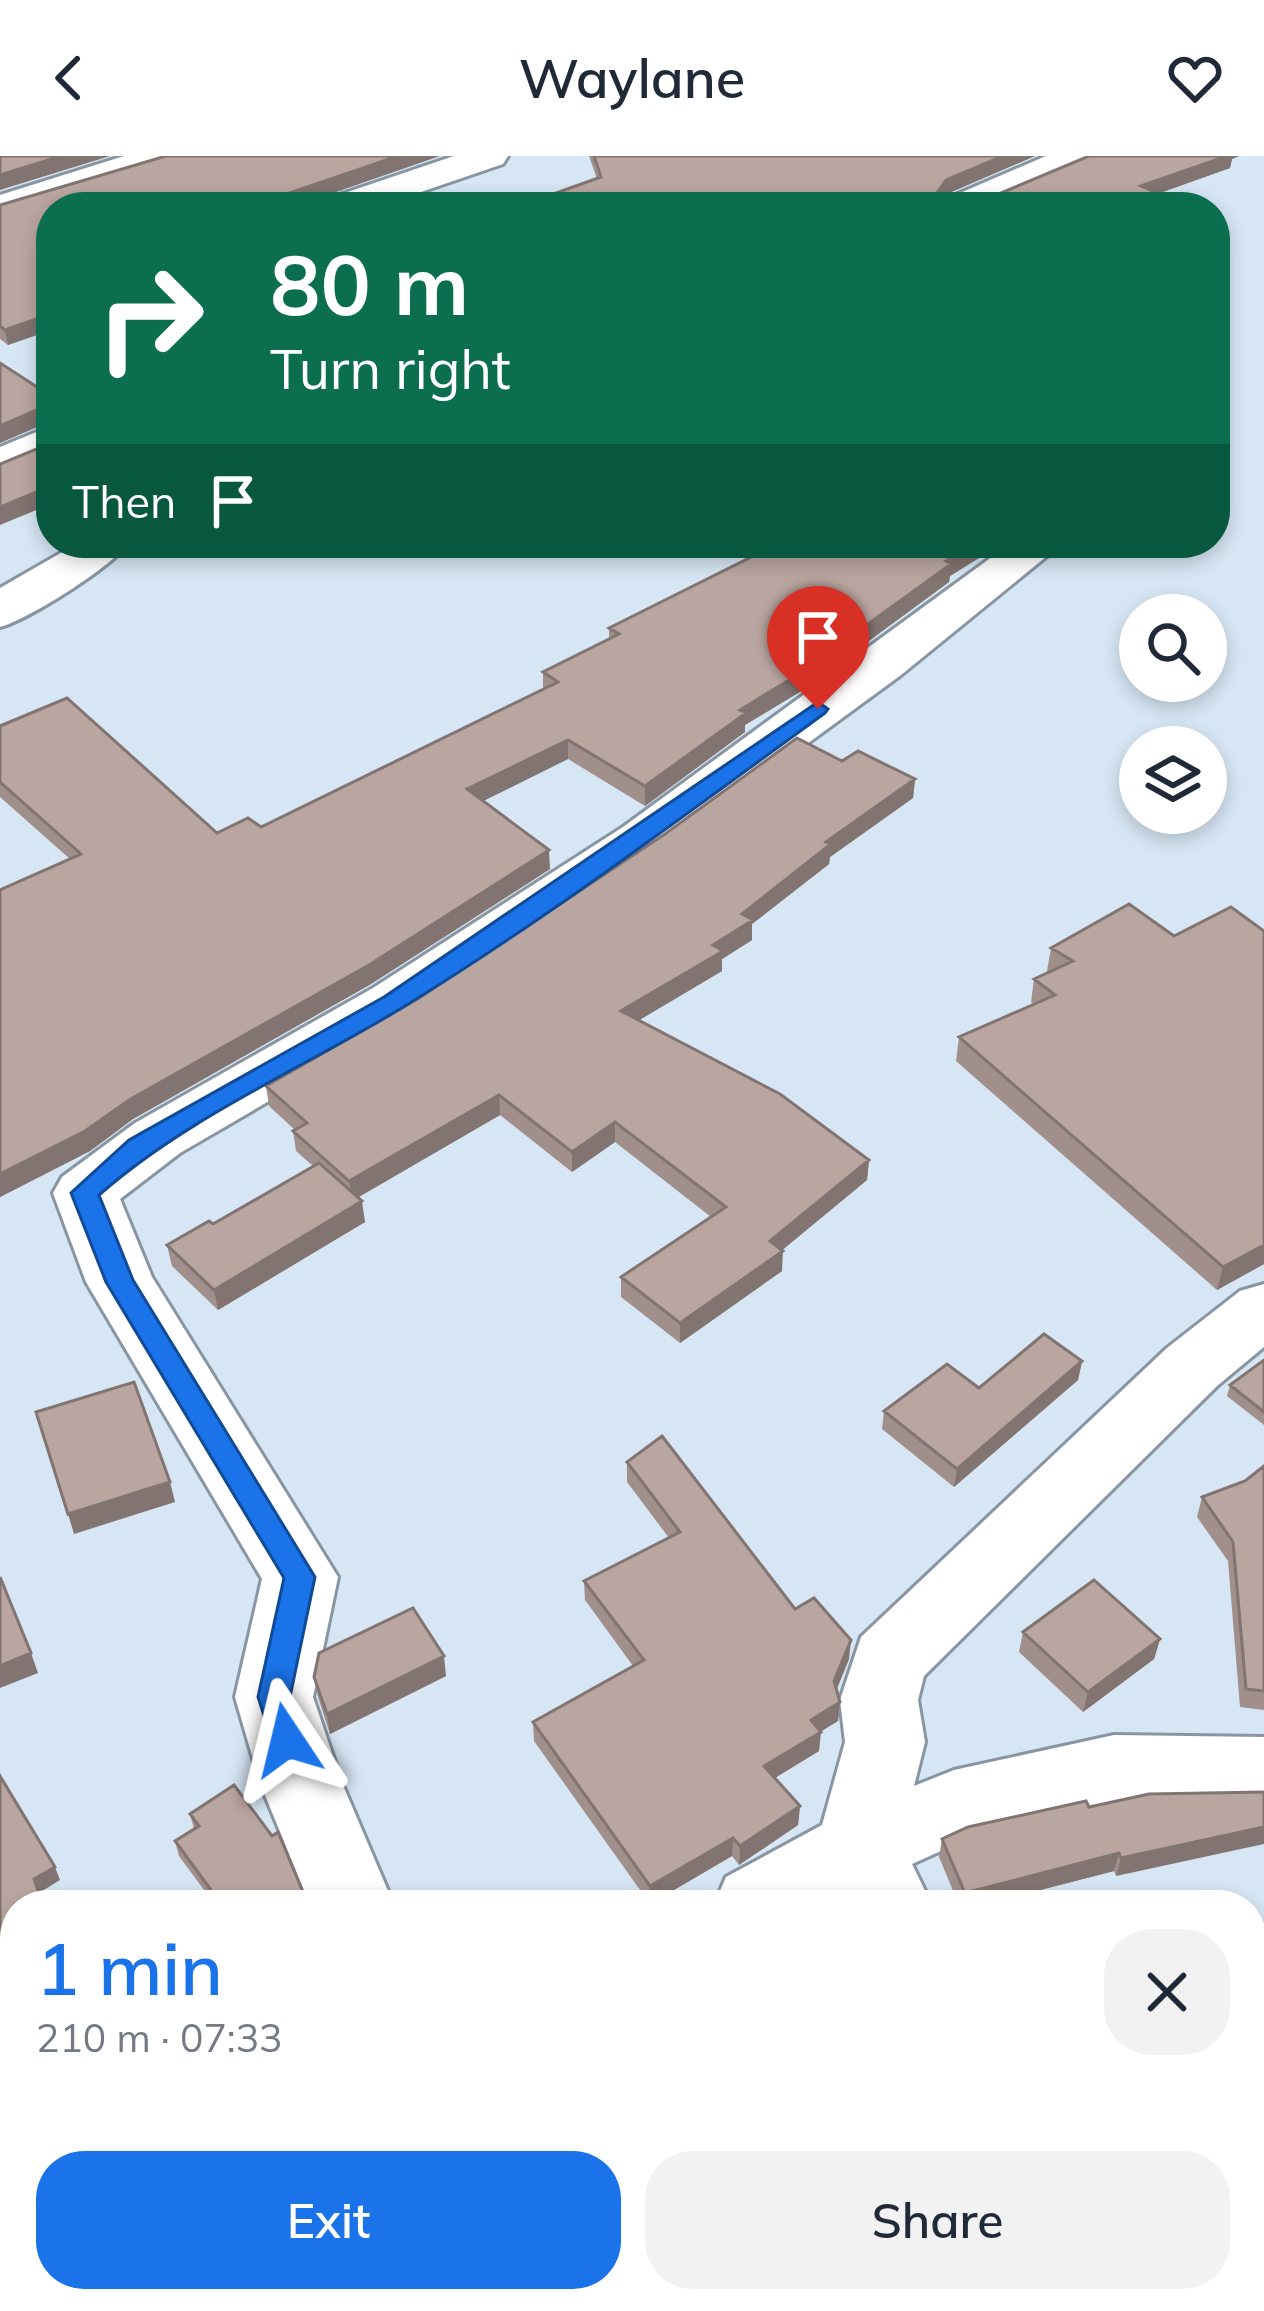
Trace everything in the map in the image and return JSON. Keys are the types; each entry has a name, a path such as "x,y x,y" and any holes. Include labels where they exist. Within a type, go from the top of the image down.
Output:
{"street":[{"path":"47,192 161,156"},
{"path":"384,192 490,156"},
{"path":"994,192 1077,156"},
{"path":"0,207 36,196"},
{"path":"0,464 36,446"},
{"path":"0,612 14,598 91,558"},
{"path":"346,1890 301,1784 274,1697 300,1577 120,1282 85,1193 138,1146 393,1002 605,862 1020,558"},
{"path":"873,1877 886,1742 879,1700 890,1660 1192,1367 1264,1309"},
{"path":"818,1890 873,1877 955,1807 1114,1771 1264,1773"}],"building":[{"path":"0,156 61,156 0,175"},
{"path":"166,156 398,156 292,192 44,192"},
{"path":"594,156 1003,156 946,180 938,192 559,192 601,177"},
{"path":"1089,156 1227,156 1141,186 1155,192 1004,192"},
{"path":"36,194 36,319 5,330 0,326 0,205"},
{"path":"0,363 36,386 36,410 0,426"},
{"path":"36,449 36,492 0,507 0,464"},
{"path":"749,558 951,558 946,561 951,564 799,674 740,710 746,713 645,786 568,740 467,789 549,850 369,965 129,1100 85,1131 0,1174 0,890 81,854 0,782 0,726 67,698 217,833 248,818 261,827 558,682 543,672 619,634 609,628"},
{"path":"797,738 842,761 858,751 915,779 826,842 831,844 742,914 753,920 713,945 723,951 621,1011 780,1094 869,1160 770,1241 783,1251 680,1323 621,1277 726,1207 615,1122 572,1152 499,1095 349,1181 293,1131 307,1123 266,1086 416,1000 665,834"},
{"path":"1129,904 1174,936 1231,907 1264,931 1264,1245 1223,1267 959,1037 1055,995 1034,979 1073,961 1051,948"},
{"path":"319,1163 362,1201 214,1290 167,1245 209,1221 213,1224"},
{"path":"1044,1334 1082,1361 957,1469 884,1411 947,1364 979,1388"},
{"path":"1264,1360 1264,1412 1230,1385"},
{"path":"134,1382 170,1482 68,1514 36,1412"},
{"path":"662,1436 795,1609 814,1598 851,1640 834,1681 840,1702 811,1720 821,1732 764,1766 800,1806 740,1846 733,1838 650,1886 533,1722 644,1660 584,1581 680,1532 627,1462"},
{"path":"1264,1466 1264,1691 1246,1689 1233,1542 1202,1497 1245,1481"},
{"path":"0,1577 31,1653 0,1666"},
{"path":"1094,1580 1160,1639 1088,1692 1023,1632"},
{"path":"413,1608 444,1656 327,1714 314,1677 319,1653"},
{"path":"0,1776 55,1867 34,1879 38,1890 0,1890"},
{"path":"234,1785 272,1836 278,1832 302,1890 211,1890 175,1841 199,1826 190,1814"},
{"path":"1264,1792 1264,1827 1121,1858 1119,1853 977,1890 964,1890 942,1839 968,1827 1086,1801 1089,1807 1149,1794"}],"route":[{"path":"287,1740 274,1697 300,1577 120,1282 85,1193 138,1146 393,1002 605,862 818,709"}]}
